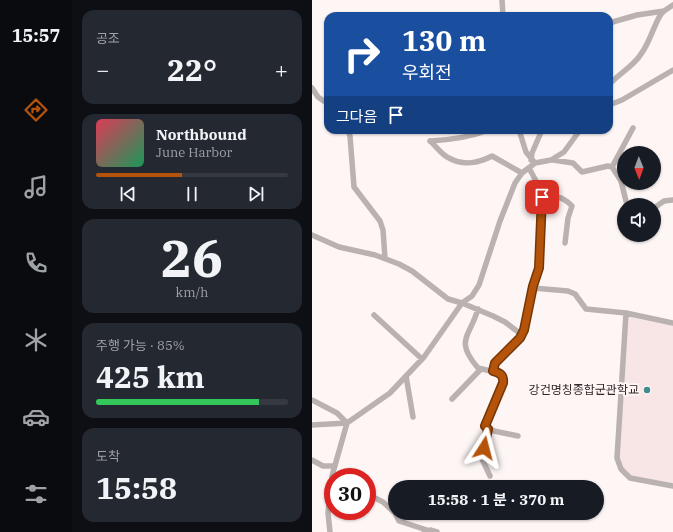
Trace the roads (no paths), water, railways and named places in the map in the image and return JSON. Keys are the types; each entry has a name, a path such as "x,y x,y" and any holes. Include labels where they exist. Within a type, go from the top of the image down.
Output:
{"street":[{"path":"502,0 503,12"},
{"path":"613,22 664,10 673,5"},
{"path":"613,79 635,62 642,54 657,20 664,10"},
{"path":"613,103 622,100 673,70"},
{"path":"312,88 318,97 324,101"},
{"path":"612,167 633,128"},
{"path":"349,134 354,187 380,221 383,230 385,258"},
{"path":"479,134 446,140 430,140 448,158 462,163 482,162 492,156 522,173"},
{"path":"520,134 526,152 533,161 539,163 551,160 564,152 577,134"},
{"path":"312,425 347,423 390,393 422,359 462,303 472,296 479,285 500,221 515,183 522,173 529,168 533,161 532,153 540,134"},
{"path":"551,160 573,163 582,172 608,166 612,167"},
{"path":"612,167 621,181 625,198"},
{"path":"493,371 495,363 522,335 539,268 542,202 536,181 529,168"},
{"path":"542,202 555,197 561,197 572,206 568,218 565,243"},
{"path":"661,203 664,201 673,200"},
{"path":"312,235 339,247 385,258 412,271 448,299 462,303 505,322 522,335"},
{"path":"533,288 568,291 575,294 586,309 626,313 673,323"},
{"path":"478,310 476,318 465,340 467,352 475,364 481,369 499,373 504,379 485,426 488,429 482,459 490,476"},
{"path":"626,313 617,458 621,469 630,478 673,486"},
{"path":"374,315 422,359"},
{"path":"452,399 481,369"},
{"path":"406,376 413,417"},
{"path":"312,400 337,413 347,423"},
{"path":"312,460 323,466 334,466 347,423"},
{"path":"488,429 518,436"},
{"path":"376,498 388,507"},
{"path":"329,520 330,532"},
{"path":"398,520 425,531 430,530 437,532"}],"place":[{"name":"강건명칭종합군관학교","path":"647,390"}]}
